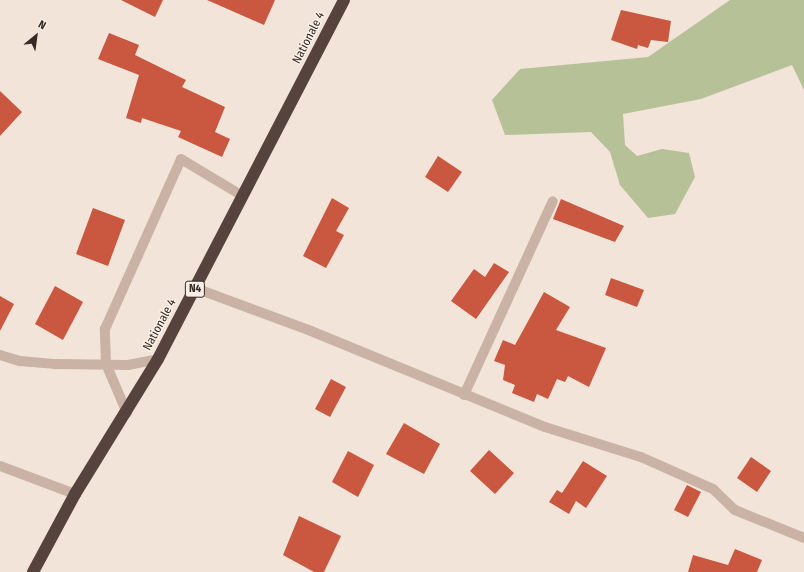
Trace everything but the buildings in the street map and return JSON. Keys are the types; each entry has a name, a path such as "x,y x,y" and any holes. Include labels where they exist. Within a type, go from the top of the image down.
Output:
{"highway":[{"name":"Nationale 4","path":"33,572 75,494 127,413 158,359 241,195 280,128 344,0"}],"street":[{"path":"127,413 106,364 105,329 180,159 241,195"},
{"path":"464,395 553,200"},
{"path":"195,288 311,331 545,427 641,457 713,489 735,510 804,538"},
{"path":"0,355 20,361 106,364 158,359"},
{"path":"0,466 75,494"}],"green space":[{"path":"730,0 804,0 804,90 792,65 701,99 623,114 625,145 637,156 662,149 689,153 695,177 675,214 648,218 620,185 610,152 591,132 505,135 492,100 520,69 648,57"}]}
